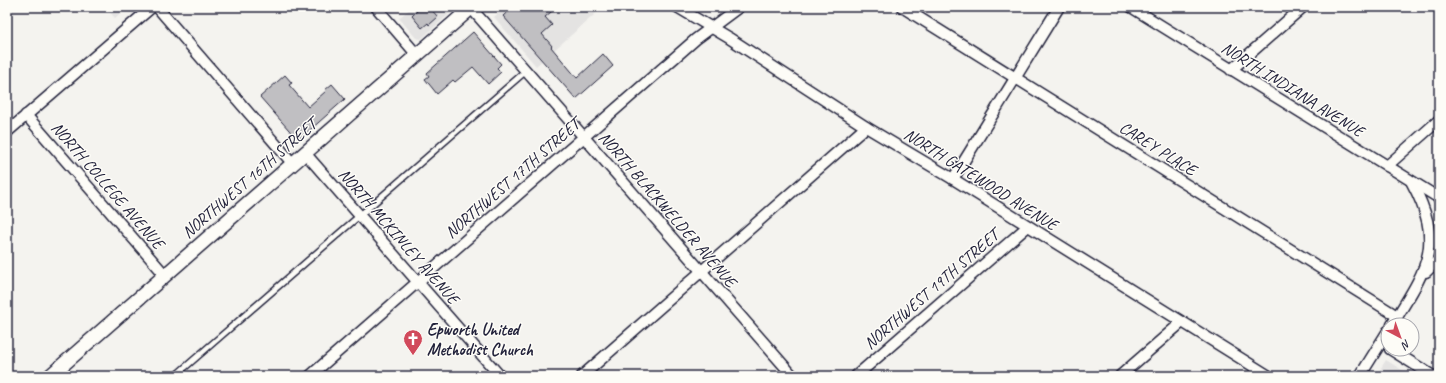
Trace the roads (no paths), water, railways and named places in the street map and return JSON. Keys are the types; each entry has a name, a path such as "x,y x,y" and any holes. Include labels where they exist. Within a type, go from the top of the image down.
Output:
{"street":[{"path":"7,132 152,7"},
{"path":"157,7 293,164"},
{"path":"376,7 417,55"},
{"name":"NORTH GATEWOOD AVENUE","path":"677,7 866,127 953,179 1269,376"},
{"name":"NORTHWEST 17TH STREET","path":"310,376 696,39 739,7"},
{"name":"CAREY PLACE","path":"902,7 1015,79 1397,316"},
{"path":"953,179 1059,7"},
{"name":"NORTH INDIANA AVENUE","path":"1131,7 1439,198"},
{"path":"1231,70 1303,7"},
{"name":"NORTHWEST 16TH STREET","path":"50,376 472,8"},
{"name":"NORTH BLACKWELDER AVENUE","path":"472,8 793,376"},
{"name":"NORTH COLLEGE AVENUE","path":"26,115 165,275"},
{"path":"1387,166 1439,120"},
{"path":"582,376 866,127"},
{"name":"NORTH MCKINLEY AVENUE","path":"305,153 500,376"},
{"path":"1411,181 1422,199 1429,221 1432,238 1430,253 1422,277"},
{"name":"NORTHWEST 19TH STREET","path":"856,376 1028,226"},
{"path":"1397,316 1422,277 1439,259"},
{"path":"1120,376 1182,322"},
{"path":"1360,376 1380,354"},
{"path":"1402,357 1433,376"}],"lane":[{"path":"175,376 526,71"}],"place":[{"name":"Epworth United Methodist Church","path":"413,356"}]}
